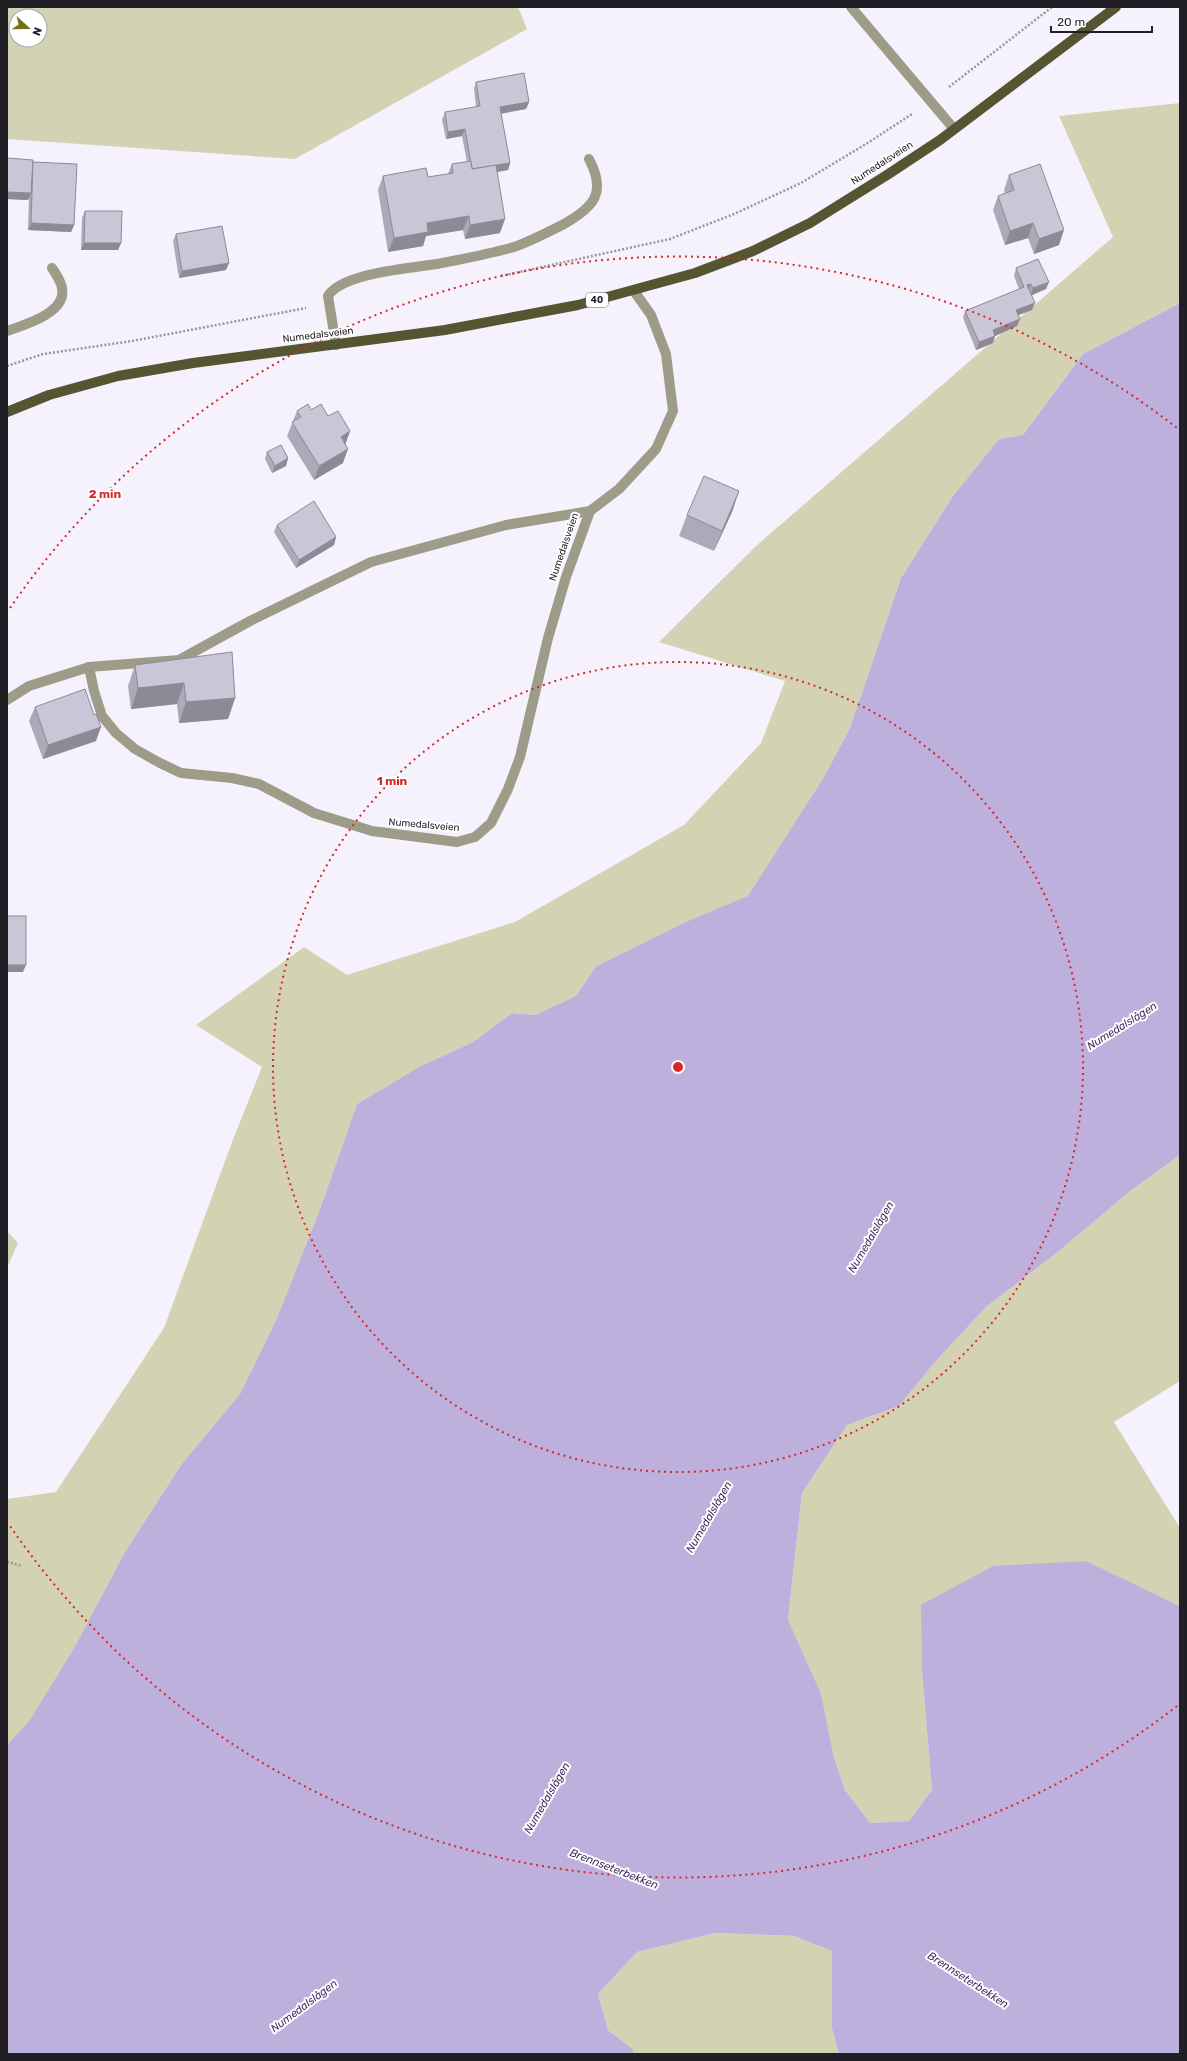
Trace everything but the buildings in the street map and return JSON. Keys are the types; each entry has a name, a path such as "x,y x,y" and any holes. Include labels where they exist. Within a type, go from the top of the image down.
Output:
{"main road":[{"name":"Numedalsveien","path":"7,412 50,395 118,376 194,363 445,330 578,305 634,291 695,273 746,254 810,223 893,171 954,129 1116,7"}],"lane":[{"path":"851,7 954,129"},
{"path":"336,345 328,296 331,291 340,286 380,272 436,264 514,247 547,233 581,214 595,199 599,187 597,174 589,159"},
{"path":"7,332 49,314 61,300 62,288 52,268"},
{"name":"Numedalsveien","path":"7,700 29,686 90,667 179,660 250,621 371,562 484,530 590,511 619,489 656,449 673,411 666,354 651,315 634,291"},
{"name":"Numedalsveien","path":"90,667 94,691 102,716 116,733 136,749 167,766 181,772 232,778 259,784 314,813 372,831 457,842 475,837 491,823 508,789 520,757 548,638 566,577 590,511"}],"path":[{"path":"7,1562 22,1566"}],"green space":[{"path":"7,7 518,7 527,29 295,159 7,139"},
{"path":"1180,103 1180,303 1083,354 1023,435 999,439 953,496 901,578 850,728 824,777 748,897 690,920 596,966 576,996 535,1015 512,1013 473,1042 419,1067 357,1104 319,1212 277,1318 240,1394 181,1465 125,1552 74,1648 30,1721 7,1745 7,1499 56,1492 164,1328 232,1142 262,1067 196,1025 304,947 347,975 515,922 684,825 761,743 785,681 659,642 756,546 1113,237 1059,116"},
{"path":"1180,1155 1180,1381 1114,1422 1180,1528 1180,1606 1085,1561 922,1671 932,1790 909,1821 870,1823 845,1790 788,1620 802,1493 847,1425 899,1406 935,1362 986,1307 1059,1251 1129,1192"},
{"path":"7,1231 18,1243 7,1268"},
{"path":"715,1933 794,1936 832,1951 832,2029 839,2054 632,2054 634,2050 608,2030 598,1994 637,1952"}],"water":[{"path":"1180,303 1180,1155 1129,1192 1059,1251 986,1307 935,1362 899,1406 847,1425 802,1493 788,1620 821,1694 833,1754 845,1790 870,1823 909,1821 932,1790 922,1671 921,1605 993,1566 1086,1561 1180,1606 1180,2054 839,2054 832,2029 832,1951 794,1936 715,1933 637,1952 598,1994 608,2030 634,2050 632,2054 7,2054 7,1745 30,1720 74,1648 125,1552 181,1465 240,1394 277,1318 319,1212 357,1104 419,1067 473,1042 512,1013 535,1015 576,996 596,966 690,920 748,896 824,777 850,728 901,578 953,496 999,439 1023,435 1083,354"}],"water label":[{"name":"Numedalslågen","path":"1122,1026"},
{"name":"Numedalslågen","path":"871,1237"},
{"name":"Numedalslågen","path":"709,1517"},
{"name":"Numedalslågen","path":"547,1798"},
{"name":"Brennseterbekken","path":"614,1869"},
{"name":"Brennseterbekken","path":"968,1980"},
{"name":"Numedalslågen","path":"304,2006"}]}
